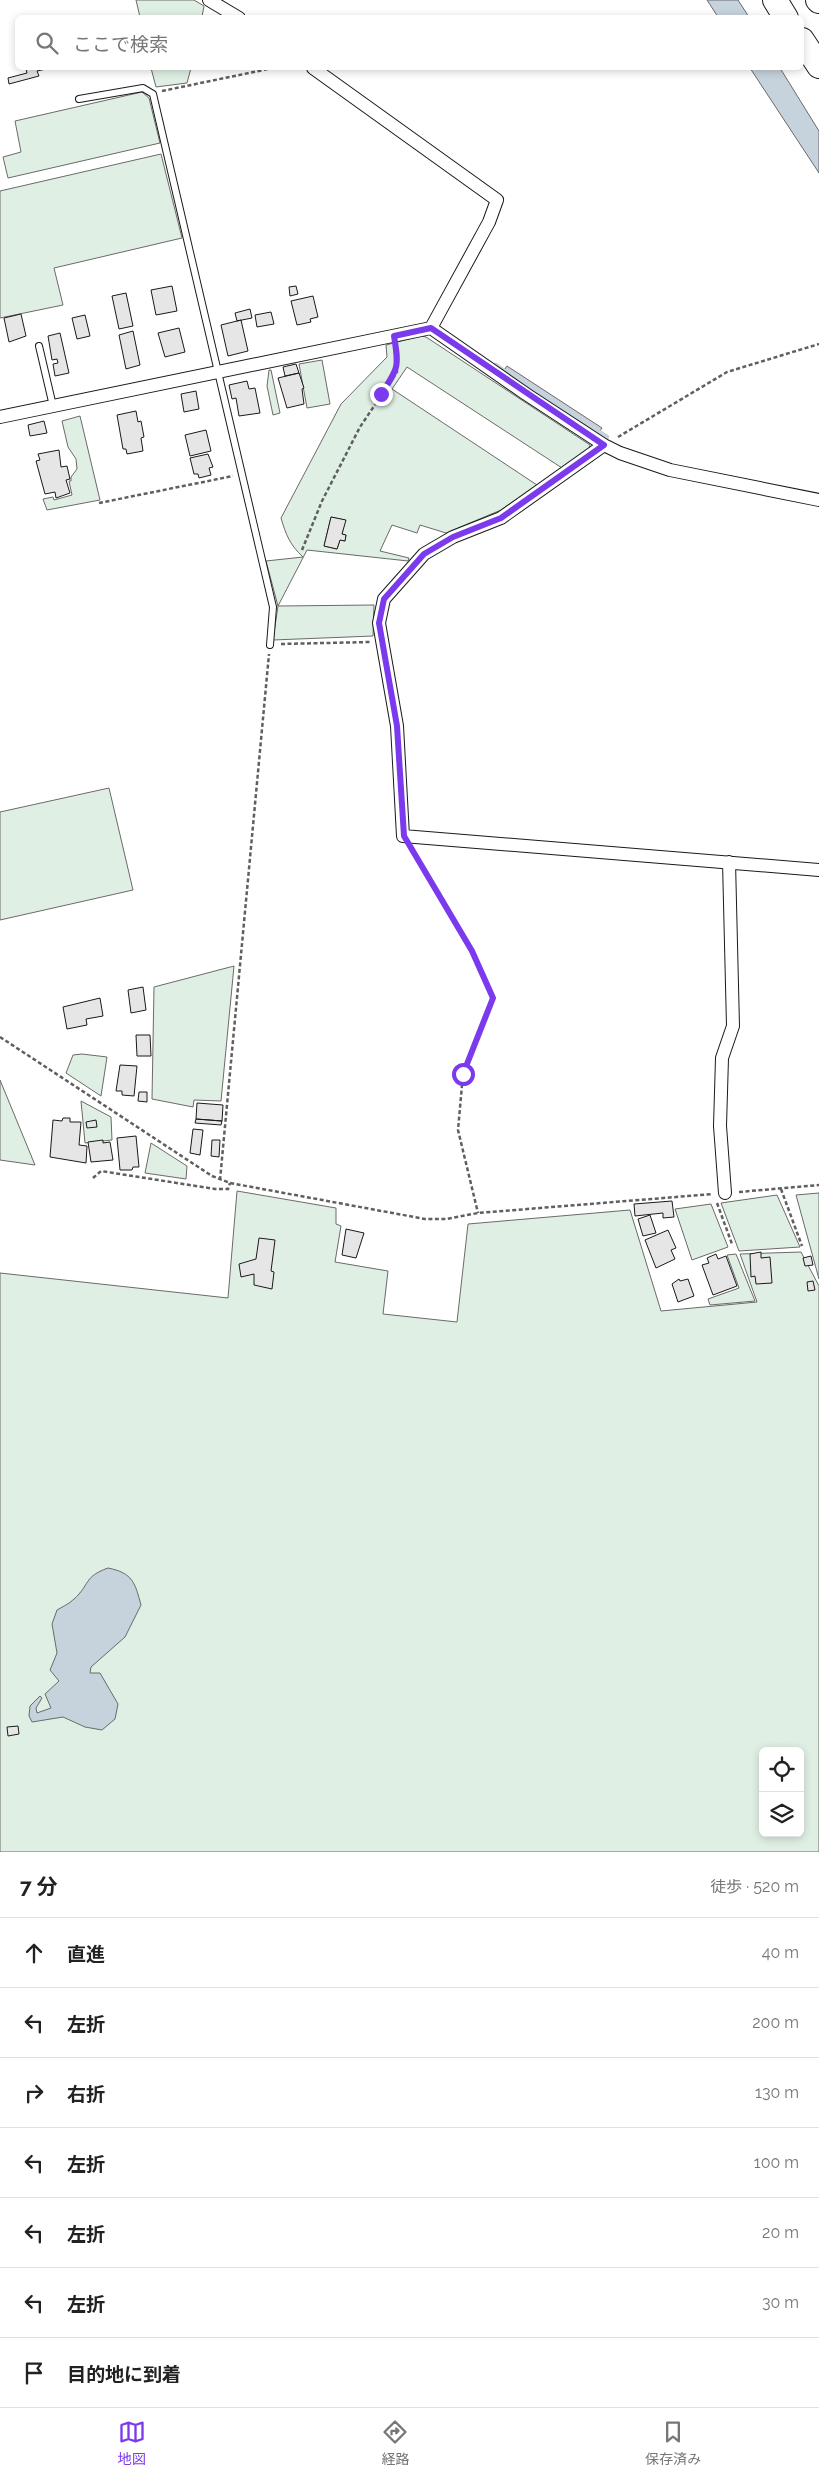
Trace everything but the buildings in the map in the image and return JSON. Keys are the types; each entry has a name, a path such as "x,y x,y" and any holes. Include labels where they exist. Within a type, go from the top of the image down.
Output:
{"highway":[{"path":"775,0 784,15"},
{"path":"804,43 819,66"}],"street":[{"path":"209,0 234,15"},
{"path":"316,70 497,200 489,222 431,328"},
{"path":"0,417 431,328 604,445 620,453 670,470 819,500"},
{"path":"604,445 501,518 453,537 424,554 384,599 379,623 397,726 404,836 819,870"},
{"path":"719,1193 722,1058 733,1026 729,862"}],"lane":[{"path":"79,99 143,88 153,94 273,607 270,645"},
{"path":"39,346 53,406"}],"path":[{"path":"153,94 264,70"},
{"path":"302,550 322,501 356,435 397,372 398,358 394,336"},
{"path":"604,445 727,372 819,344"},
{"path":"100,503 243,474"},
{"path":"220,1180 270,645 383,642"},
{"path":"404,836 472,951 493,998 463,1074 458,1130 478,1213"},
{"path":"0,1037 220,1180 425,1219 446,1219 478,1213 819,1185"},
{"path":"93,1178 100,1171 215,1189 228,1189 230,1183"},
{"path":"781,1188 802,1246"},
{"path":"719,1193 732,1244"}],"green space":[{"path":"136,0 194,0 204,6 202,15 140,15"},
{"path":"152,70 190,70 187,83 156,87"},
{"path":"142,92 149,98 160,143 8,178 3,157 21,152 15,121"},
{"path":"161,154 182,238 54,268 63,305 0,318 0,191"},
{"path":"421,336 426,337 590,445 589,448 562,468 407,367 392,389 537,485 501,510 446,533 420,525 417,533 392,525 380,551 409,558 408,561 307,550 278,606 266,561 303,557 289,539 281,518 341,404 387,357 386,345","holes":["331,517 345,520 342,534 346,535 345,541 340,540 337,549 324,546"]},
{"path":"322,360 330,404 307,408 299,364"},
{"path":"269,370 271,370 280,413 273,415 267,386"},
{"path":"80,416 100,500 47,510 43,499 53,497 54,500 72,495 69,481 71,481 71,477 77,469 76,459 68,447 62,421"},
{"path":"374,605 373,636 273,640 278,606"},
{"path":"109,788 133,890 0,920 0,812"},
{"path":"234,966 221,1101 194,1100 193,1107 152,1099 154,987"},
{"path":"82,1054 107,1057 101,1096 66,1073 73,1055"},
{"path":"0,1080 35,1165 0,1160"},
{"path":"81,1101 111,1117 112,1140 85,1143"},
{"path":"151,1143 187,1166 186,1179 145,1173"},
{"path":"237,1191 336,1208 336,1224 341,1226 335,1262 388,1271 383,1314 457,1322 468,1224 630,1210 661,1311 757,1302 740,1254 801,1252 819,1286 819,1852 0,1852 0,1273 228,1298"},
{"path":"819,1193 819,1279 796,1195"},
{"path":"777,1195 800,1247 739,1251 721,1203"},
{"path":"711,1204 728,1247 692,1260 675,1209"},
{"path":"736,1254 755,1301 710,1305 708,1299 739,1288 727,1255"}],"shaded area":[{"path":"707,0 738,0 748,15 717,15"},
{"path":"751,70 781,70 819,131 819,173"},
{"path":"507,366 602,428 596,437 501,374"},
{"path":"108,1568 123,1573 132,1580 141,1605 125,1637 91,1667 90,1673 100,1673 118,1704 115,1719 102,1730 85,1727 63,1717 32,1722 29,1716 30,1706 40,1696 42,1698 36,1708 37,1713 51,1708 45,1694 59,1681 50,1670 57,1653 52,1624 57,1610 74,1599 90,1578"}],"waterway":[{"path":"496,365 507,373"},
{"path":"596,430 607,437"}],"route":[{"path":"381,394 397,372 398,358 394,336 431,328 604,445 531,499 501,518 453,537 424,554 384,599 379,623 397,726 404,836 472,951 493,998 463,1074"}]}
